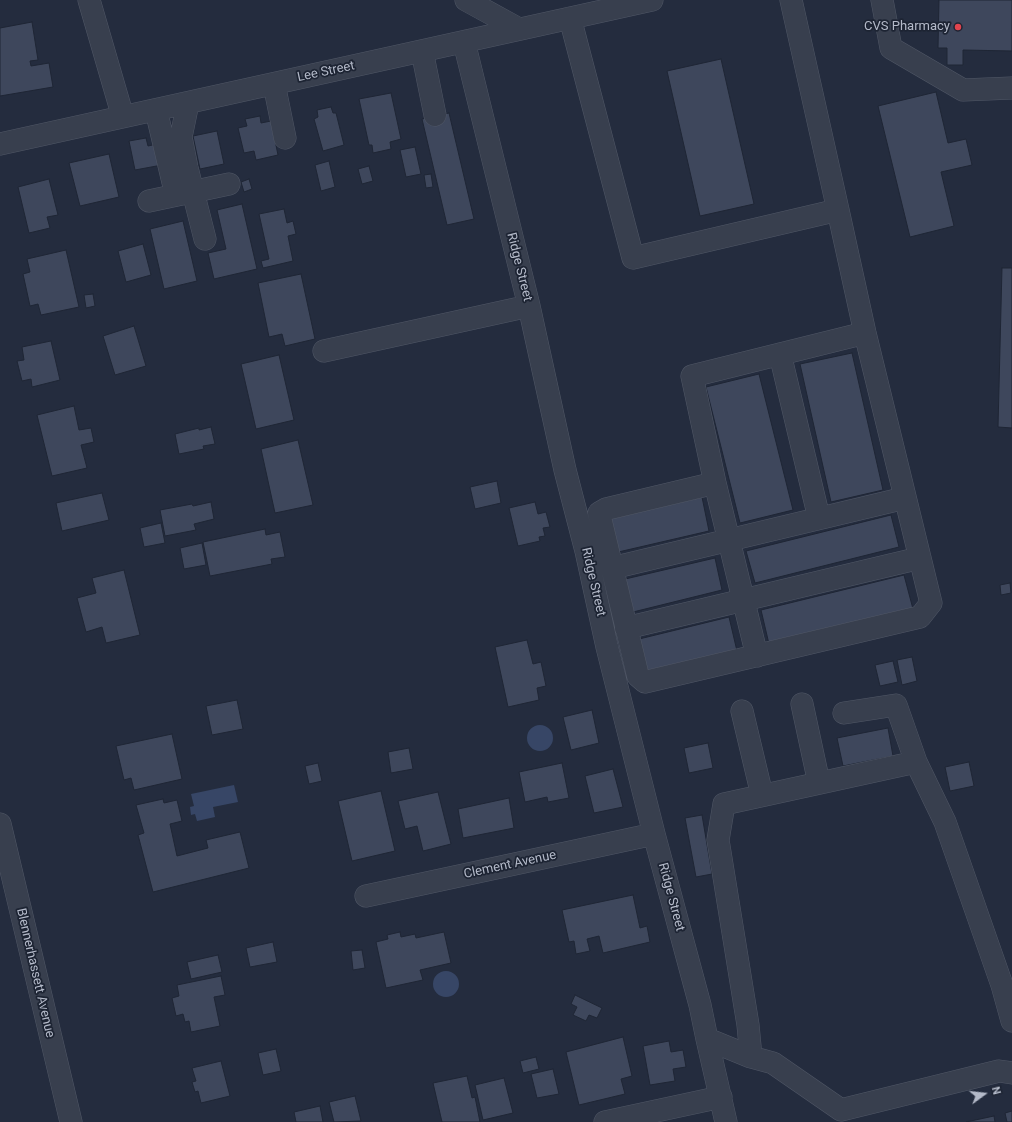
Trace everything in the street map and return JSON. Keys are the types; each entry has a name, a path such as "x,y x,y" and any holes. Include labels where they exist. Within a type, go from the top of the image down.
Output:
{"street":[{"path":"89,0 123,117"},
{"path":"466,0 519,29"},
{"name":"Lee Street","path":"0,144 464,42 519,29 580,11 652,0"},
{"path":"715,483 606,508 598,513 638,676 645,682 920,617 931,603 864,333 791,0"},
{"path":"882,0 891,48 963,90 1012,88"},
{"path":"580,11 633,258 838,210"},
{"name":"Ridge Street","path":"464,42 528,306 565,470 654,834 700,1005 726,1122"},
{"path":"422,51 435,115"},
{"path":"274,84 285,138"},
{"path":"185,194 187,168 181,137 188,103"},
{"path":"156,110 185,194 205,239"},
{"path":"149,202 229,184"},
{"path":"324,351 528,306"},
{"path":"757,656 715,483 692,376 864,333"},
{"path":"780,354 819,518"},
{"path":"612,568 905,498"},
{"path":"626,628 920,558"},
{"path":"802,704 819,783"},
{"path":"844,714 896,705 916,762 945,822 1002,985 1012,1021"},
{"path":"742,710 762,795"},
{"path":"751,1057 748,1025 718,840 724,804 916,762"},
{"name":"Blennerhassett Avenue","path":"0,824 71,1122"},
{"name":"Clement Avenue","path":"366,896 654,834"},
{"path":"707,1039 751,1057 773,1063 844,1116 999,1071 1012,1073"},
{"path":"605,1122 721,1097"}],"water":[{"path":"540,725 549,729 553,738 549,747 540,751 531,747 527,738 531,729"},
{"path":"234,785 238,802 213,807 215,817 197,821 195,814 191,815 190,807 194,806 191,794"},
{"path":"446,971 456,974 459,984 456,994 446,997 436,994 433,984 436,974"}],"building":[{"name":"CVS Pharmacy","path":"939,0 1012,0 1012,51 963,50 963,65 947,65 947,48 938,48"},
{"path":"32,22 38,60 30,61 31,66 49,63 53,87 0,96 0,28"},
{"path":"721,59 754,204 700,216 667,71"},
{"path":"936,92 948,143 966,139 972,165 941,172 954,226 910,237 878,106"},
{"path":"391,93 401,139 390,142 391,149 373,153 372,145 369,145 359,99"},
{"path":"331,107 333,113 336,113 344,145 323,151 314,119 318,117 317,110"},
{"path":"449,113 474,219 447,225 422,119"},
{"path":"260,116 261,123 271,121 278,155 256,160 254,151 244,153 238,128 247,126 245,119"},
{"path":"217,131 224,164 200,169 193,136"},
{"path":"146,138 148,146 157,144 162,165 135,170 129,141"},
{"path":"415,147 421,174 406,177 400,150"},
{"path":"109,154 119,197 80,206 69,163"},
{"path":"329,161 335,187 321,191 315,165"},
{"path":"369,166 373,181 362,184 358,169"},
{"path":"431,174 433,187 426,188 424,175"},
{"path":"49,179 58,215 47,217 50,228 29,233 18,187"},
{"path":"249,179 252,189 244,192 241,182"},
{"path":"242,204 257,269 214,279 208,253 226,249 217,210"},
{"path":"284,209 287,223 293,221 296,234 288,236 293,261 263,268 261,261 269,259 259,214"},
{"path":"183,221 197,281 164,289 150,229"},
{"path":"143,244 151,275 126,282 118,251"},
{"path":"66,250 79,307 41,315 38,304 30,306 23,274 30,272 27,259"},
{"path":"1002,268 1012,268 1012,428 998,427"},
{"path":"301,274 315,339 285,346 282,334 269,337 258,283"},
{"path":"93,294 95,306 86,308 84,295"},
{"path":"134,326 146,366 115,375 103,336"},
{"path":"51,341 60,380 32,387 31,379 22,381 17,361 24,360 22,347"},
{"path":"852,353 883,490 831,502 800,364"},
{"path":"279,355 294,420 256,429 241,364"},
{"path":"759,374 793,510 740,523 706,387"},
{"path":"74,406 79,430 91,428 94,442 81,445 87,468 52,476 37,415"},
{"path":"211,427 215,444 203,446 204,449 179,454 175,434 199,428 199,430"},
{"path":"298,440 313,505 275,513 261,449"},
{"path":"497,481 501,503 475,509 470,487"},
{"path":"102,493 109,520 62,531 56,503"},
{"path":"702,497 709,531 614,553 606,519"},
{"path":"211,502 214,519 194,524 196,530 165,536 160,510"},
{"path":"535,502 538,514 546,512 550,527 543,528 545,536 539,537 540,541 518,546 509,508"},
{"path":"891,515 899,547 755,583 746,551"},
{"path":"161,523 165,543 144,547 140,528"},
{"path":"265,529 266,535 280,532 285,557 271,559 272,564 210,576 203,542"},
{"path":"202,543 206,565 184,569 180,548"},
{"path":"715,558 722,590 629,613 621,580"},
{"path":"124,570 140,635 106,643 102,627 86,632 77,598 96,593 92,578"},
{"path":"904,575 913,609 769,644 761,610"},
{"path":"1010,583 1011,593 1001,595 1000,585"},
{"path":"729,617 737,651 644,674 635,640"},
{"path":"527,640 533,664 541,662 546,686 537,688 539,700 508,707 495,647"},
{"path":"912,657 917,681 902,685 897,660"},
{"path":"893,661 898,682 880,686 875,665"},
{"path":"237,700 243,729 212,735 206,706"},
{"path":"592,710 599,743 571,750 563,717"},
{"path":"888,728 893,756 843,766 837,738"},
{"path":"172,734 182,779 134,790 131,778 124,780 116,746"},
{"path":"708,743 713,768 689,773 684,748"},
{"path":"409,748 413,769 391,773 388,752"},
{"path":"969,762 974,786 950,791 945,767"},
{"path":"318,763 322,781 309,784 305,766"},
{"path":"562,763 569,798 548,802 547,797 525,802 519,772"},
{"path":"613,769 623,807 594,813 585,776"},
{"path":"381,791 395,851 352,861 338,801"},
{"path":"438,792 451,844 423,851 417,826 405,829 398,801"},
{"path":"509,798 514,828 463,838 458,809"},
{"path":"163,799 164,803 177,800 182,821 170,824 177,856 208,848 206,840 240,832 249,868 153,892 138,835 144,833 136,805"},
{"path":"702,815 712,874 696,877 685,818"},
{"path":"633,895 640,928 647,926 650,942 603,953 599,936 587,939 590,951 576,954 574,941 569,942 562,910"},
{"path":"400,932 401,937 415,934 416,938 444,932 451,963 420,970 423,980 386,988 376,942 388,939 387,935"},
{"path":"273,942 277,962 250,967 246,948"},
{"path":"362,950 365,968 353,970 351,951"},
{"path":"218,955 222,972 191,979 187,962"},
{"path":"221,976 225,995 214,997 220,1026 191,1032 189,1021 185,1022 183,1014 176,1016 172,998 179,996 177,985"},
{"path":"575,995 602,1008 597,1018 589,1015 586,1021 573,1015 577,1007 571,1004"},
{"path":"623,1037 632,1076 621,1079 625,1094 579,1105 566,1052"},
{"path":"669,1041 671,1052 683,1050 686,1067 673,1069 675,1081 650,1085 643,1046"},
{"path":"276,1049 281,1071 263,1075 258,1053"},
{"path":"536,1057 539,1069 523,1073 520,1061"},
{"path":"221,1061 230,1096 201,1103 198,1091 195,1092 192,1082 196,1081 192,1068"},
{"path":"553,1069 559,1094 537,1098 531,1074"},
{"path":"467,1076 472,1098 475,1097 480,1122 442,1122 433,1083"},
{"path":"504,1078 513,1113 483,1120 475,1085"},
{"path":"355,1096 361,1121 334,1122 329,1102"},
{"path":"320,1106 323,1122 296,1122 294,1112"},
{"path":"1012,1111 1012,1122 1007,1122 1005,1113"},
{"path":"994,1116 995,1122 966,1122"}],"place":[{"name":"CVS Pharmacy","path":"958,27"}]}
